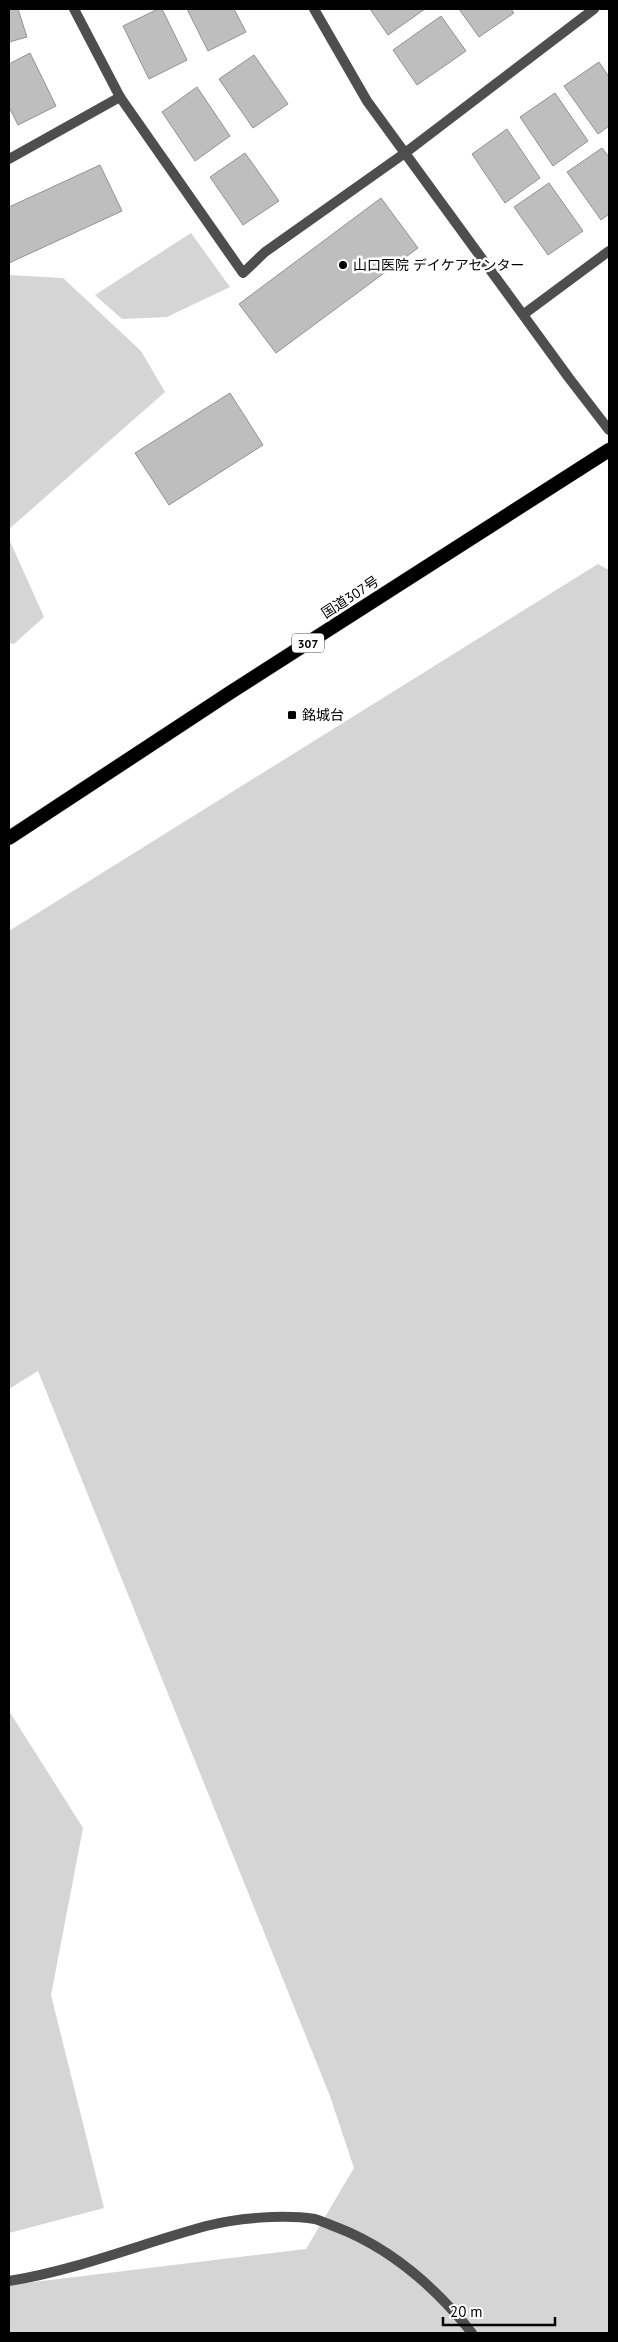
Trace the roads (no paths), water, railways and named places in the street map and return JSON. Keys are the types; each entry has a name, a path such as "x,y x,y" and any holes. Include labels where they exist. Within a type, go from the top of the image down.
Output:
{"highway":[{"name":"国道307号","path":"9,838 231,692 609,450"}],"street":[{"path":"74,9 120,97 243,272 264,252 405,152 594,9"},
{"path":"314,9 367,101 609,430"},
{"path":"9,159 120,97"},
{"path":"524,314 609,251"},
{"path":"9,2281 40,2276 84,2264 207,2226 267,2217 316,2220 358,2236 403,2265 450,2305 472,2333"}],"place":[{"name":"山口医院 デイケアセンター","path":"343,265"},
{"name":"銘城台","path":"292,715"}]}
